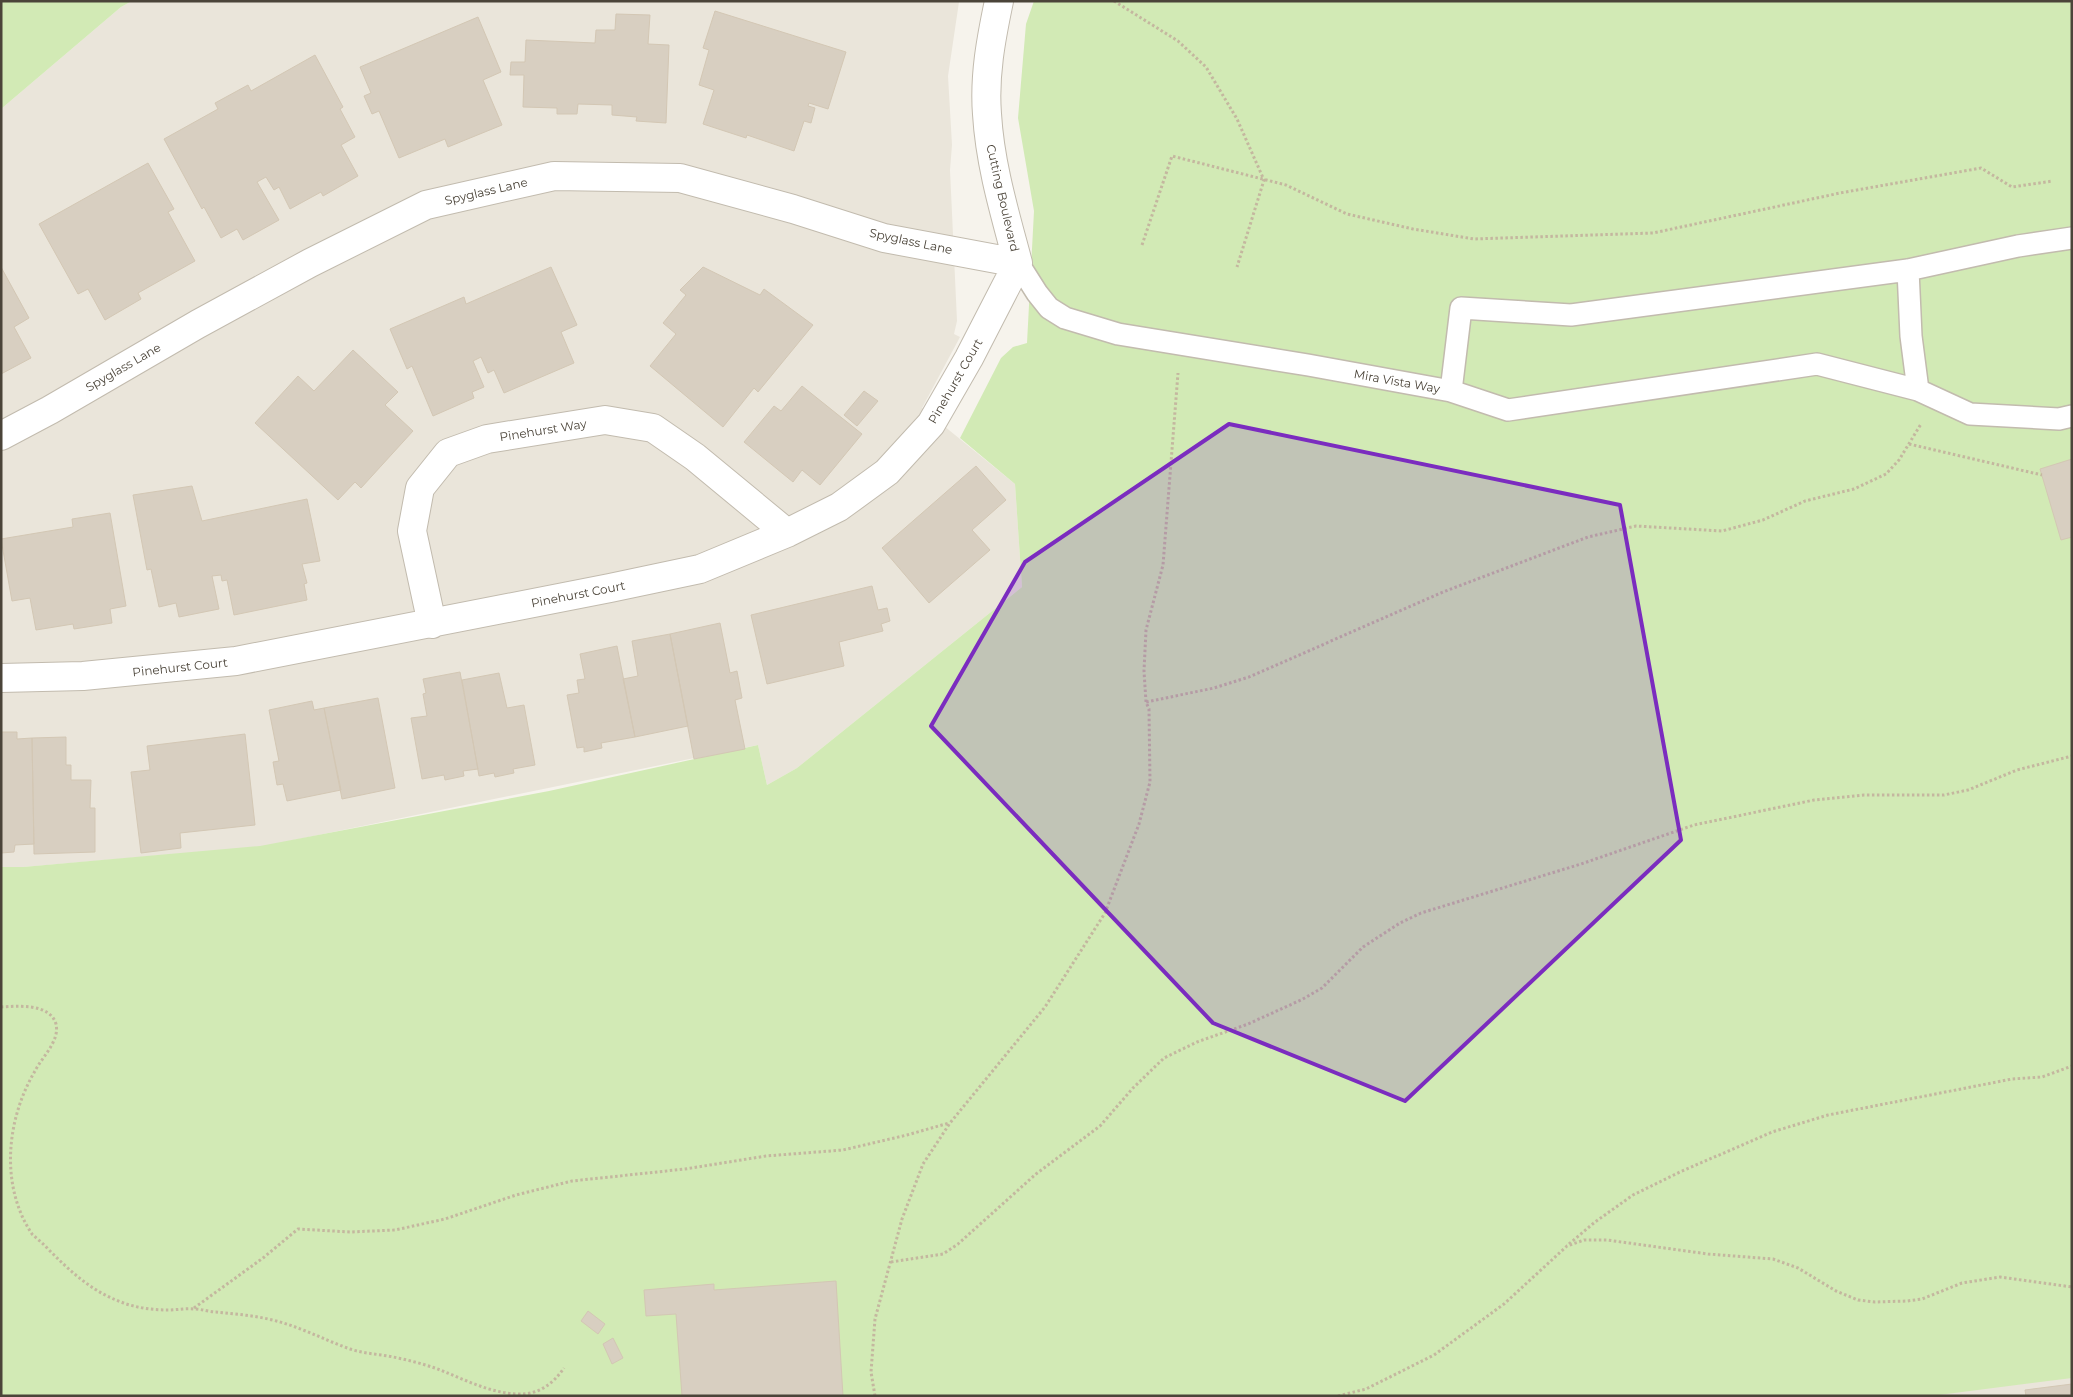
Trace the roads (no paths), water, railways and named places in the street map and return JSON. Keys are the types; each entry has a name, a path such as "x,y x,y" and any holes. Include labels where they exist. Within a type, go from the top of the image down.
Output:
{"street":[{"name":"Cutting Boulevard","path":"999,1 990,43 987,114 992,161 1018,263"},
{"name":"Spyglass Lane","path":"1,436 310,263 426,205 554,176 680,178 792,209 884,238 1018,263"},
{"name":"Pinehurst Court","path":"1,678 83,676 236,661 432,624 700,569 787,533 839,507 886,472 932,424 969,358 1018,263"},
{"name":"Pinehurst Way","path":"432,624 412,531 420,488 448,453 487,438 605,420 653,428 695,456 787,533"}],"lane":[{"path":"1928,395 1911,336 1908,270 2018,246 2072,238"},
{"name":"Cutting Boulevard","path":"1018,263 1050,308 1065,318"},
{"name":"Mira Vista Way","path":"1065,318 1118,334 1451,391 1461,308 1571,315 1908,270"},
{"path":"1451,391 1508,410 1816,364 1928,395 1970,414 2059,419 2072,416"}]}
